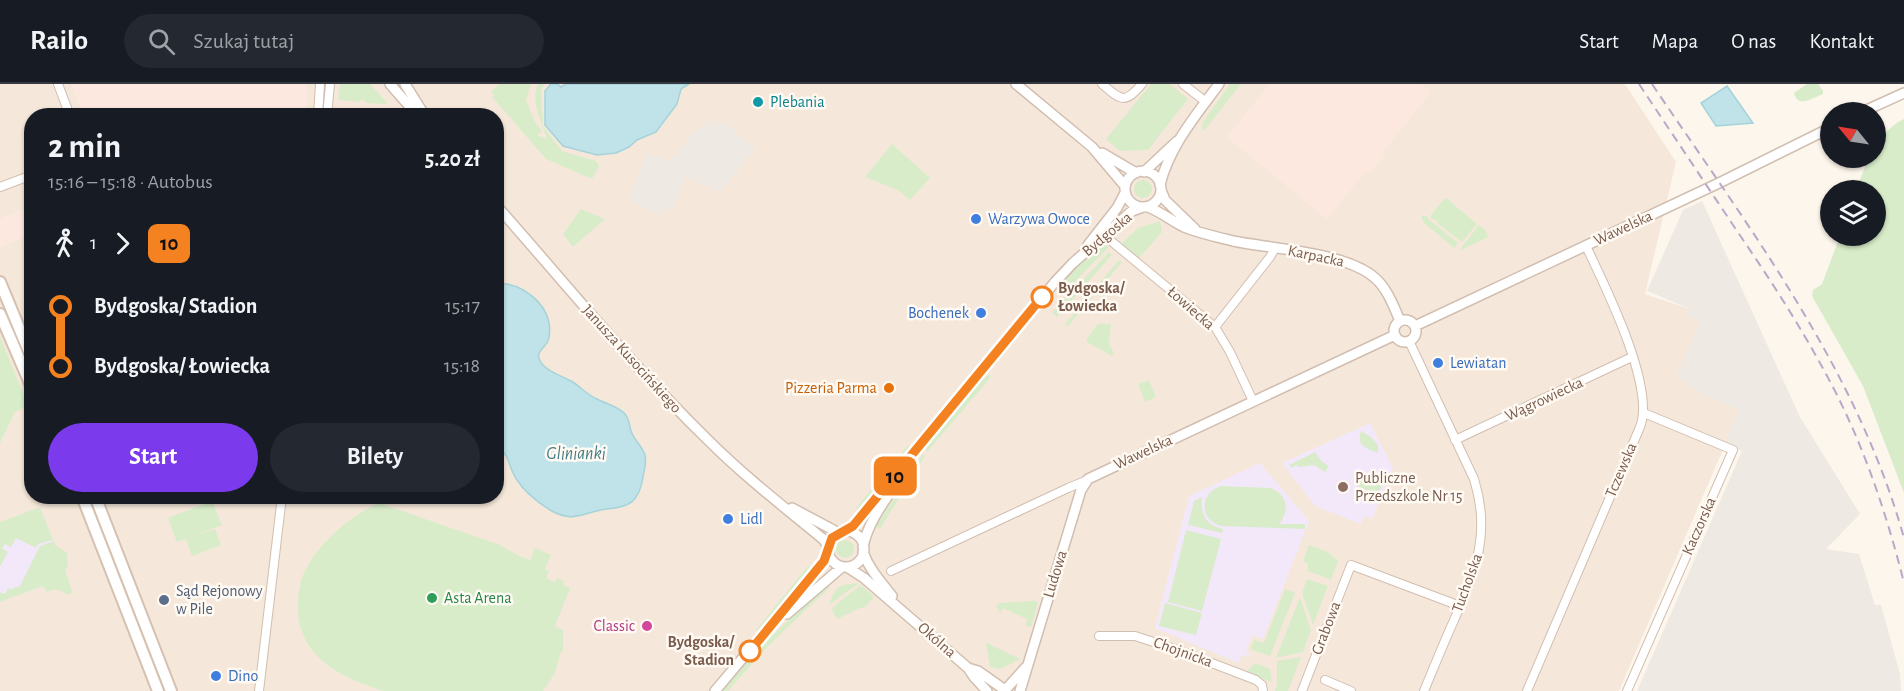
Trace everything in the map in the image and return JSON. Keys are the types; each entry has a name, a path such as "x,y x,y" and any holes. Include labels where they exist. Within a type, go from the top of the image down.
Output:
{"main road":[{"path":"0,282 24,340"},
{"path":"0,314 24,370"},
{"path":"85,504 158,691"},
{"path":"98,504 171,691"}],"street":[{"path":"58,84 67,108"},
{"path":"318,108 320,84"},
{"path":"328,108 330,84"},
{"path":"390,84 411,108"},
{"path":"405,84 420,108"},
{"path":"1016,84 1092,147 1140,172 1155,176 1161,188"},
{"path":"1102,84 1116,96 1125,99 1142,84"},
{"path":"1182,84 1206,102"},
{"path":"1092,147 1125,189 1133,204 1145,207 1157,201 1162,175 1179,140 1219,84"},
{"path":"1884,102 1904,93"},
{"name":"Wawelska","path":"1415,326 1820,133"},
{"path":"1125,189 1128,178 1140,172 1179,140"},
{"path":"0,187 24,178"},
{"name":"Karpacka","path":"1161,188 1165,200 1197,231"},
{"name":"Bydgoska","path":"842,532 853,526 1073,263 1115,211 1125,189"},
{"name":"Karpacka","path":"1145,207 1197,231 1233,241 1335,259 1363,269 1379,283 1400,321"},
{"name":"Bydgoska","path":"1073,263 1132,212 1145,207"},
{"name":"Janusza Kusocińskiego","path":"504,214 682,415 747,477 823,539 828,548"},
{"name":"Łowiecka","path":"1105,236 1215,327 1253,401"},
{"name":"Tczewska","path":"1527,691 1644,413 1643,397 1632,357 1616,312 1586,246"},
{"name":"Karpacka","path":"1215,327 1275,248"},
{"path":"1407,320 1415,326 1416,333 1409,341 1400,340 1395,335 1396,326 1400,321 1407,320"},
{"name":"Wawelska","path":"891,571 1395,335"},
{"name":"Tucholska","path":"1409,341 1476,487 1482,523 1478,561 1424,691"},
{"name":"Wągrowiecka","path":"1455,441 1632,357"},
{"name":"Kaczorska","path":"1627,691 1733,450 1644,413"},
{"name":"Bydgoska","path":"863,549 865,535 918,448"},
{"name":"Ludowa","path":"1020,691 1085,481"},
{"name":"Janusza Kusocińskiego","path":"778,502 842,532"},
{"path":"259,691 281,504"},
{"path":"715,691 817,570 832,538 842,532 856,535 863,549 859,561 845,567 806,597 761,638"},
{"path":"828,548 831,560 845,567"},
{"name":"Okólna","path":"863,549 872,571 905,612"},
{"name":"Grabowa","path":"1302,691 1351,565 1460,606"},
{"name":"Okólna","path":"845,567 864,578 905,612 968,668 987,691"},
{"name":"Chojnicka","path":"1099,636 1136,636 1241,674 1258,681 1263,688"},
{"name":"Ludowa","path":"1004,687 1026,667"},
{"name":"Okólna","path":"968,668 978,671 1004,687"},
{"path":"1325,680 1352,691"}],"shaded area":[{"path":"0,84 1625,84 1676,162 1645,294 1690,309 1700,321 1676,377 1702,394 1740,410 1619,691 0,691"},
{"path":"71,84 306,84 306,108 80,108"},
{"path":"1270,84 1422,84 1431,92 1385,149 1383,158 1371,171 1363,174 1327,219 1227,137"},
{"path":"711,121 726,124 755,148 721,192 685,177 672,210 664,208 661,214 628,201 647,153 669,162 698,129"},
{"path":"1702,201 1800,417 1860,514 1826,549 1859,554 1875,605 1881,605 1900,674 1901,691 1637,691 1742,451 1725,443 1740,410 1702,394 1676,377 1700,321 1687,316 1690,309 1647,291 1683,210"},
{"path":"24,209 24,237 0,247 0,219"},
{"name":"Publiczne Przedszkole Nr 15","path":"1370,423 1393,468 1372,519 1364,516 1361,524 1315,506 1282,463"},
{"path":"1260,463 1309,521 1263,639 1252,635 1246,651 1249,653 1248,657 1242,655 1239,663 1155,628 1189,496"},
{"path":"40,507 68,577 0,602 0,522"}],"green space":[{"path":"340,84 370,84 388,104 366,103 363,99 359,102 339,100"},
{"path":"499,84 531,84 526,100 535,122 542,131 537,135 547,139 538,112 535,98 538,84 544,84 541,90 543,126 562,151 596,161 599,166 592,179 546,159 504,108 492,97 494,95 491,92"},
{"path":"1151,84 1170,84 1188,99 1148,150 1120,151 1106,139"},
{"path":"1230,84 1241,84 1204,131 1203,122"},
{"path":"1807,84 1818,84 1823,94 1806,101 1799,100 1794,93"},
{"path":"1904,119 1904,493 1863,386 1812,296 1813,290 1822,284 1836,246 1886,246 1886,180 1860,180 1865,168 1886,168 1886,133"},
{"path":"892,144 930,178 910,200 898,190 865,177"},
{"path":"1139,180 1147,180 1152,185 1150,196 1139,198 1134,193 1134,185"},
{"path":"1446,198 1477,224 1462,242 1437,223 1438,221 1430,218"},
{"path":"581,209 605,219 573,247 563,234"},
{"path":"1421,216 1427,216 1458,243 1454,248 1424,223"},
{"path":"1160,221 1162,232 1139,258 1121,244 1138,228"},
{"path":"1479,225 1486,231 1488,237 1459,251"},
{"path":"1105,245 1109,247 1061,296 1058,292 1078,265 1091,253"},
{"path":"1109,252 1112,255 1057,317 1052,313"},
{"path":"1119,260 1122,262 1068,326 1065,324"},
{"path":"1098,324 1111,324 1109,344 1114,353 1112,356 1087,342 1087,338"},
{"path":"0,336 24,396 24,408 15,412 0,443"},
{"path":"986,373 991,377 927,452 926,449 933,438"},
{"path":"1149,380 1156,397 1145,402 1138,384"},
{"path":"1361,431 1378,445 1378,453 1361,443"},
{"path":"908,445 910,449 859,511 856,508"},
{"path":"1315,452 1322,462 1329,466 1325,472 1314,465 1299,467 1296,465 1292,468 1289,465"},
{"path":"923,454 925,456 880,529 876,526"},
{"path":"1383,473 1386,474 1376,501 1373,499 1375,493 1357,486 1361,476 1379,483"},
{"path":"1221,486 1270,488 1276,491 1284,499 1286,508 1279,524 1305,524 1305,529 1221,526 1214,523 1206,513 1204,506 1209,494"},
{"path":"1202,497 1205,518 1212,525 1223,529 1222,533 1188,525 1194,501"},
{"path":"204,504 213,504 222,525 193,536 215,529 221,545 192,556 186,539 177,542 168,518"},
{"name":"Asta Arena","path":"377,504 500,545 530,560 535,548 551,555 545,569 549,571 546,578 555,582 557,578 564,581 563,585 570,588 555,626 563,630 563,651 555,673 543,691 383,691 345,676 319,658 303,634 299,619 298,603 304,573 330,537 354,517"},
{"path":"40,507 53,540 38,544 36,548 16,538 11,547 5,544 2,548 8,552 0,567 0,522"},
{"path":"1186,530 1221,539 1202,611 1168,602"},
{"path":"845,540 851,543 854,549 851,555 845,558 839,555 836,549 839,543"},
{"path":"54,541 55,545 67,553 68,565 65,570 72,591 70,595 55,589 47,592 43,586 0,602 0,592 5,594 8,588 20,586 40,546"},
{"path":"1309,545 1328,552 1338,561 1331,580 1308,571 1308,564 1303,561"},
{"path":"808,566 811,569 760,631 756,630"},
{"path":"1307,579 1328,586 1313,625 1302,593"},
{"path":"828,584 830,587 768,646 728,691 722,691 753,653"},
{"path":"858,584 829,605 839,587"},
{"path":"861,585 874,597 864,608 837,619 832,610 833,607"},
{"path":"1285,589 1295,593 1270,656 1250,649 1254,640 1264,643"},
{"path":"1300,597 1311,630 1303,652 1276,658"},
{"path":"1036,601 1038,603 1031,627 1025,625 1027,619 1003,608 1000,613 996,606 999,603"},
{"path":"1165,603 1202,613 1196,635 1159,626"},
{"path":"986,644 1020,659 1000,669 990,667"},
{"path":"1301,657 1288,691 1275,691 1277,661"},
{"path":"1255,663 1270,669 1272,682 1245,673"}],"water":[{"path":"551,84 561,87 566,84 689,84 681,89 677,104 656,132 616,153 597,155 563,146 545,125 545,91"},
{"path":"1727,86 1753,123 1716,126 1701,103"},
{"name":"Glinianki","path":"504,284 527,292 542,307 547,316 549,338 539,353 543,365 593,397 622,411 627,416 632,434 644,452 646,461 639,492 632,502 622,507 572,517 550,510 524,488 514,476 505,454"}],"railway":[{"path":"1639,84 1776,289 1826,373 1867,464 1884,511 1904,583"},
{"path":"1652,84 1762,246 1829,358 1884,476 1904,538"}],"bus line":[{"name":"10","path":"750,651 824,561 832,538 853,526 1042,297"}],"place":[{"name":"Plebania","path":"758,102"},
{"name":"Warzywa Owoce","path":"976,219"},
{"name":"Bydgoska/ Łowiecka","path":"1042,297"},
{"name":"Bochenek","path":"981,313"},
{"name":"Lewiatan","path":"1438,363"},
{"name":"Pizzeria Parma","path":"889,388"},
{"name":"Publiczne Przedszkole Nr 15","path":"1343,487"},
{"name":"Lidl","path":"728,519"},
{"name":"Asta Arena","path":"432,598"},
{"name":"Sąd Rejonowy w Pile","path":"164,600"},
{"name":"Classic","path":"647,626"},
{"name":"Bydgoska/ Stadion","path":"750,651"},
{"name":"Dino","path":"216,676"}]}
